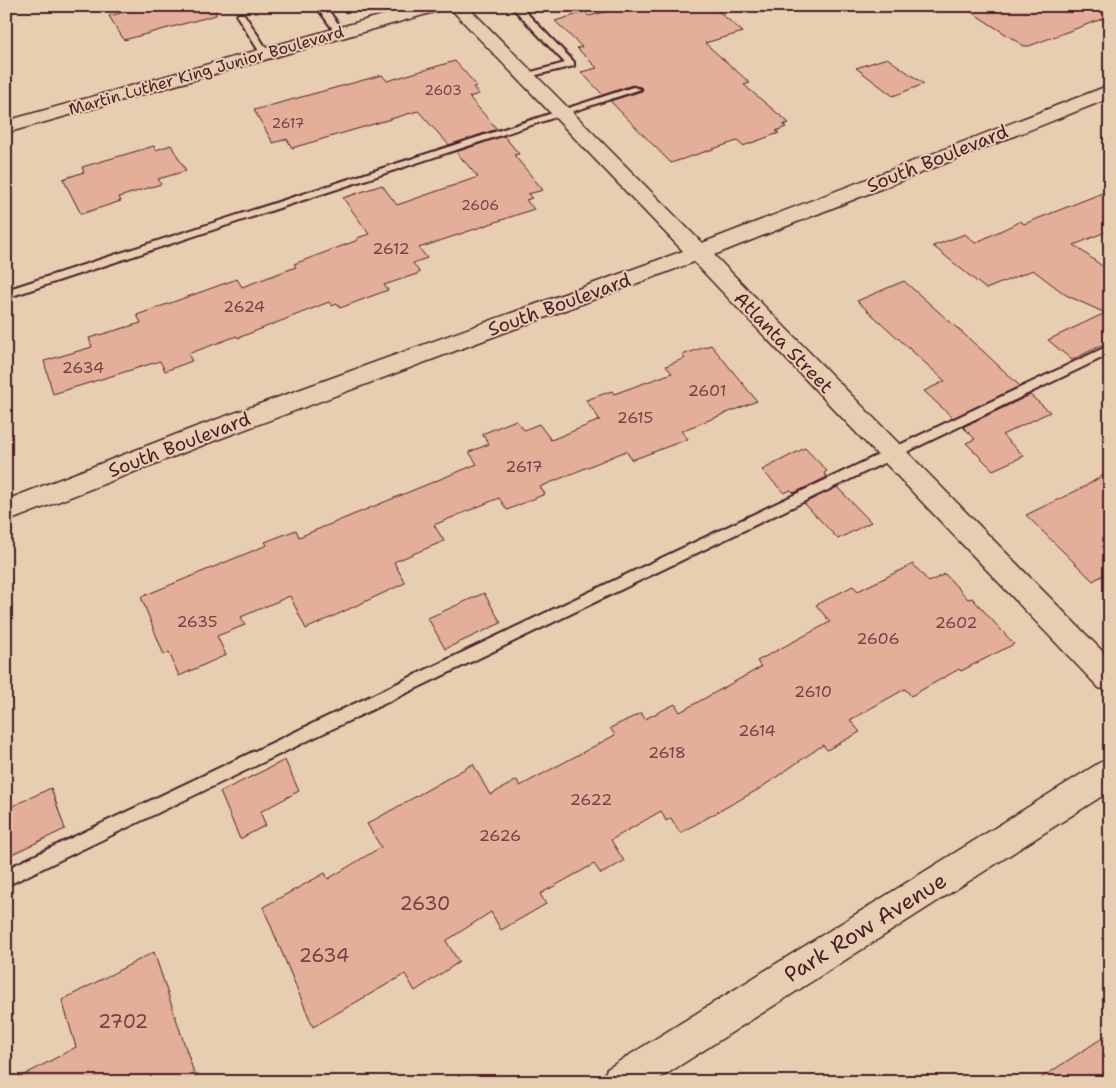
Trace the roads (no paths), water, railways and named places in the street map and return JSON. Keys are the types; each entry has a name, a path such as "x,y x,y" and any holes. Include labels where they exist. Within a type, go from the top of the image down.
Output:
{"street":[{"name":"Martin Luther King Junior Boulevard","path":"6,127 340,32 394,11 435,6"},
{"name":"Atlanta Street","path":"457,6 564,114 1110,680"},
{"name":"South Boulevard","path":"6,511 202,435 698,253 1110,91"},
{"name":"Park Row Avenue","path":"620,1082 1110,773"}],"lane":[{"path":"320,6 340,32"},
{"path":"515,6 571,64 527,76"},
{"path":"241,16 265,54"},
{"path":"6,294 636,89"},
{"path":"6,878 1110,349"}]}
